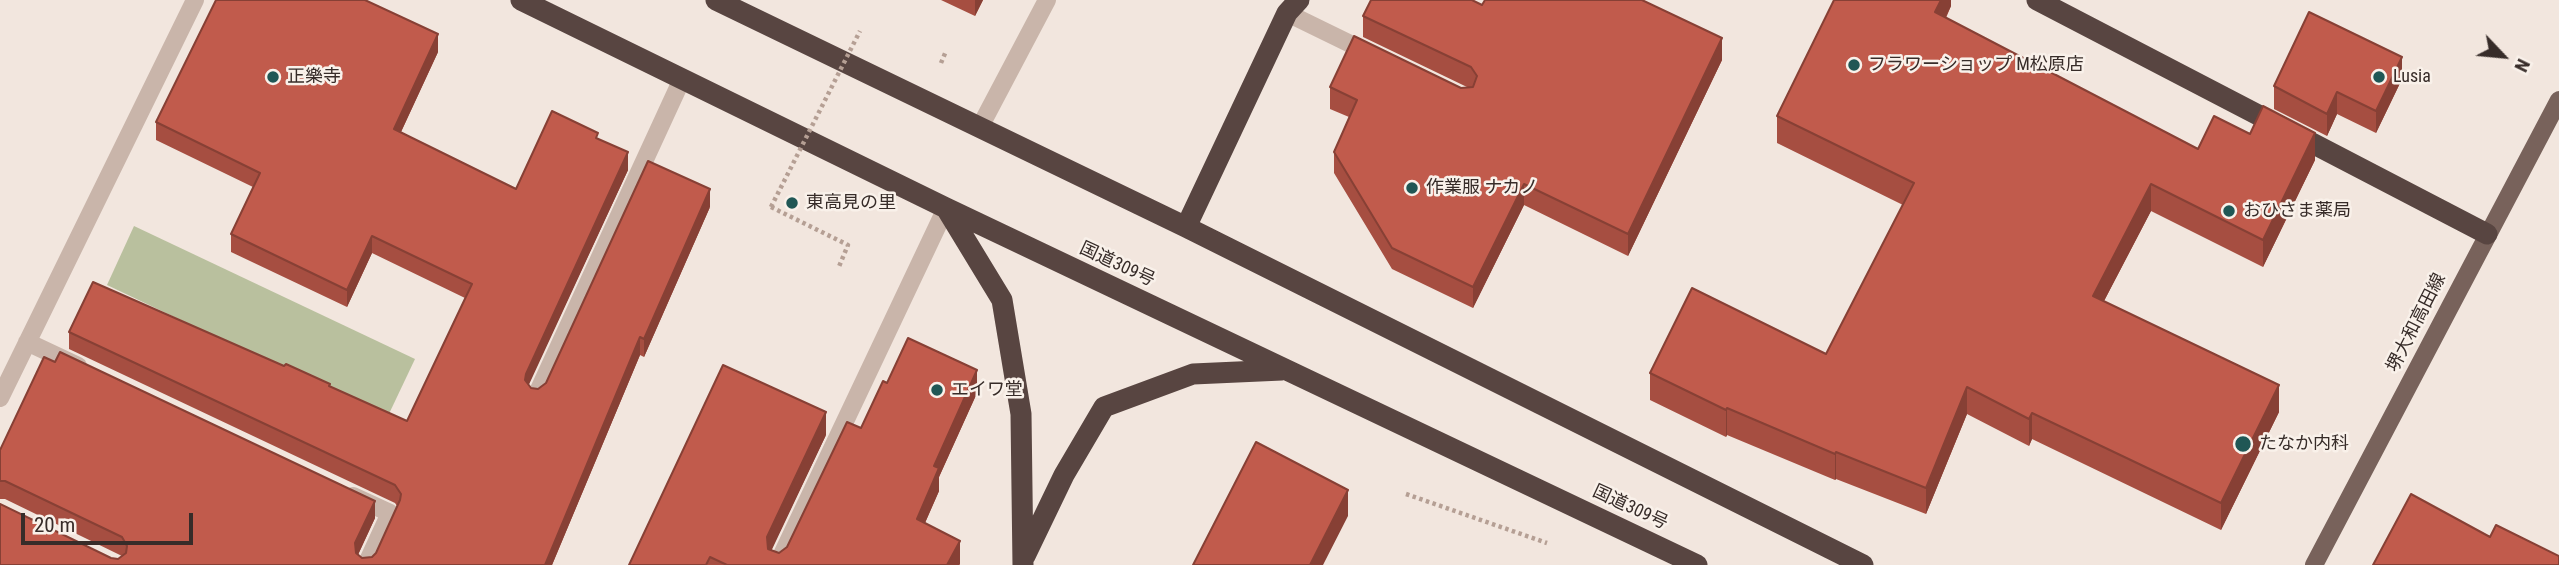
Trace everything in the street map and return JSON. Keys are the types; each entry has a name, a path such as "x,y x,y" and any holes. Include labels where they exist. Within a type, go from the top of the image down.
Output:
{"highway":[{"name":"国道309号","path":"521,0 946,208 1697,565"},
{"path":"716,0 1186,227 1863,565"},
{"path":"2037,0 2487,234"},
{"path":"1186,227 1293,7"},
{"path":"946,208 1002,300 1021,414 1022,563"},
{"path":"1022,563 1064,475 1104,407 1193,374 1286,370"}],"main road":[{"name":"堺大和高田線","path":"2315,565 2559,100"}],"street":[{"path":"0,398 195,0"},
{"path":"980,127 1047,0"},
{"path":"1293,7 1382,59"},
{"path":"536,396 682,79"},
{"path":"777,565 946,208"},
{"path":"27,342 90,372"},
{"path":"340,490 390,513 366,565"}],"path":[{"path":"838,269 848,245 771,207 860,31"},
{"path":"1406,494 1560,547"}],"green space":[{"path":"134,226 415,359 387,418 107,285"}],"building":[{"path":"216,0 365,0 438,34 394,129 516,189 552,111 598,133 596,138 628,152 526,374 525,380 531,388 538,389 546,383 648,161 710,189 644,339 640,337 545,565 0,565 0,504 111,558 118,559 126,553 127,546 122,537 0,481 0,450 44,357 55,362 60,352 375,501 355,543 356,553 362,558 372,557 376,553 400,500 401,494 395,485 69,332 93,282 284,366 286,364 407,421 472,284 372,236 347,290 231,234 260,173 156,122"},
{"path":"1371,0 1472,0 1482,5 1485,0 1642,0 1722,38 1628,234 1524,184 1473,287 1392,248 1334,152 1357,100 1330,87 1354,36 1461,88 1473,87 1477,76 1471,67 1363,16"},
{"path":"1834,0 1941,0 1935,12 2198,149 2214,116 2250,134 2263,106 2315,133 2263,240 2151,184 2093,296 2279,385 2221,503 2032,413 2029,419 1967,387 1926,488 1836,452 1835,454 1727,408 1726,410 1650,373 1692,288 1826,354 1914,183 1777,116"},
{"path":"2309,12 2402,57 2376,111 2337,92 2327,114 2274,86"},
{"path":"908,338 977,370 934,466 939,468 917,519 960,541 947,565 727,565 710,557 706,565 629,565 723,365 826,412 767,537 768,549 779,553 787,547 847,422 861,428 883,381 887,383"},
{"path":"1256,442 1348,490 1310,565 1193,565"},
{"path":"2411,494 2490,537 2496,525 2559,556 2559,565 2373,565"}],"place":[{"name":"フラワーショップ M松原店","path":"1854,65"},
{"name":"正樂寺","path":"273,77"},
{"name":"Lusia","path":"2379,77"},
{"name":"作業服 ナカノ","path":"1412,188"},
{"name":"東高見の里","path":"792,203"},
{"name":"おひさま薬局","path":"2229,211"},
{"name":"エイワ堂","path":"937,390"},
{"name":"たなか内科","path":"2243,444"}]}
